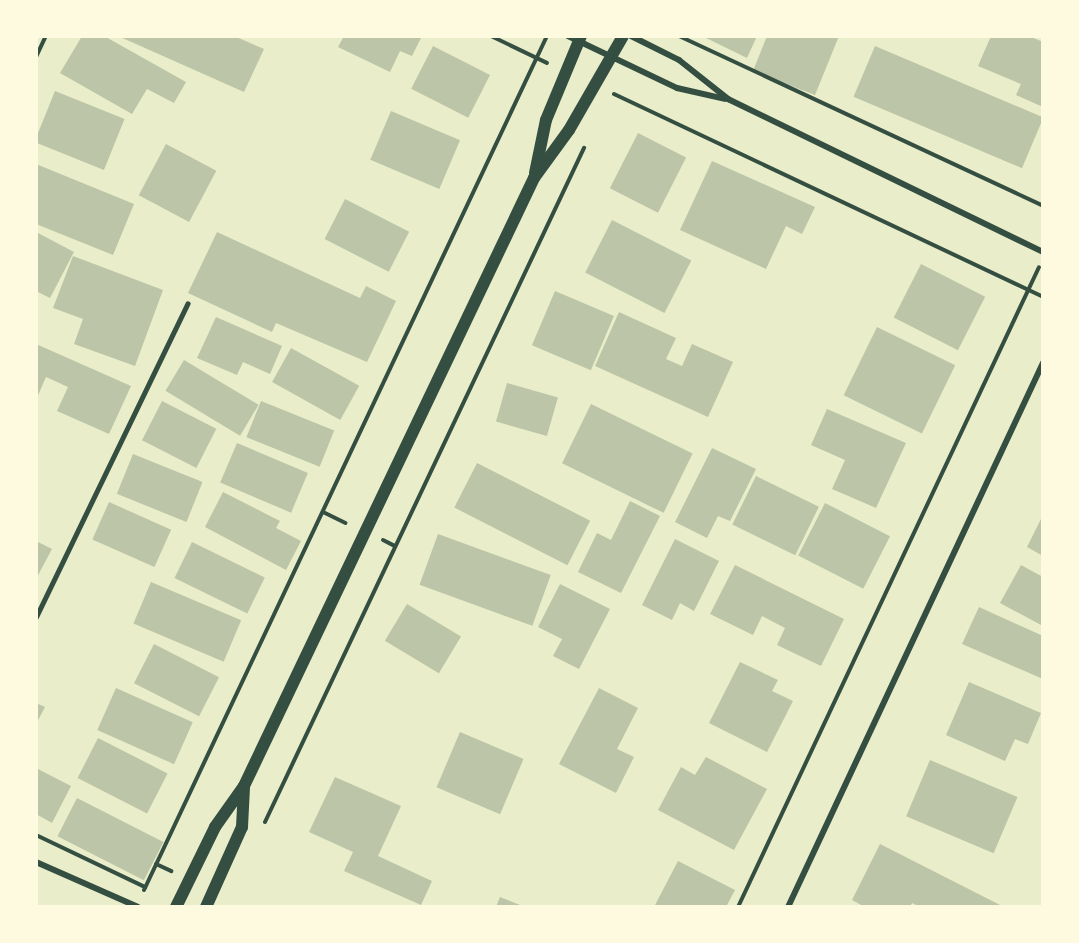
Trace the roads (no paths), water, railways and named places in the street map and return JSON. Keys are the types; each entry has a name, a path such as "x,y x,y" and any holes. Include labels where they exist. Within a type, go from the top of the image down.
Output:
{"main road":[{"path":"176,907 215,827 244,786 534,178 569,130 623,36"},
{"path":"534,178 546,120 566,71 576,38"},
{"path":"206,907 242,827 244,786"}],"street":[{"path":"631,36 680,60 728,99 1043,252"},
{"path":"576,38 677,88 728,99"},
{"path":"788,907 1043,363"},
{"path":"36,862 137,907"}],"lane":[{"path":"36,617 187,304"}]}
